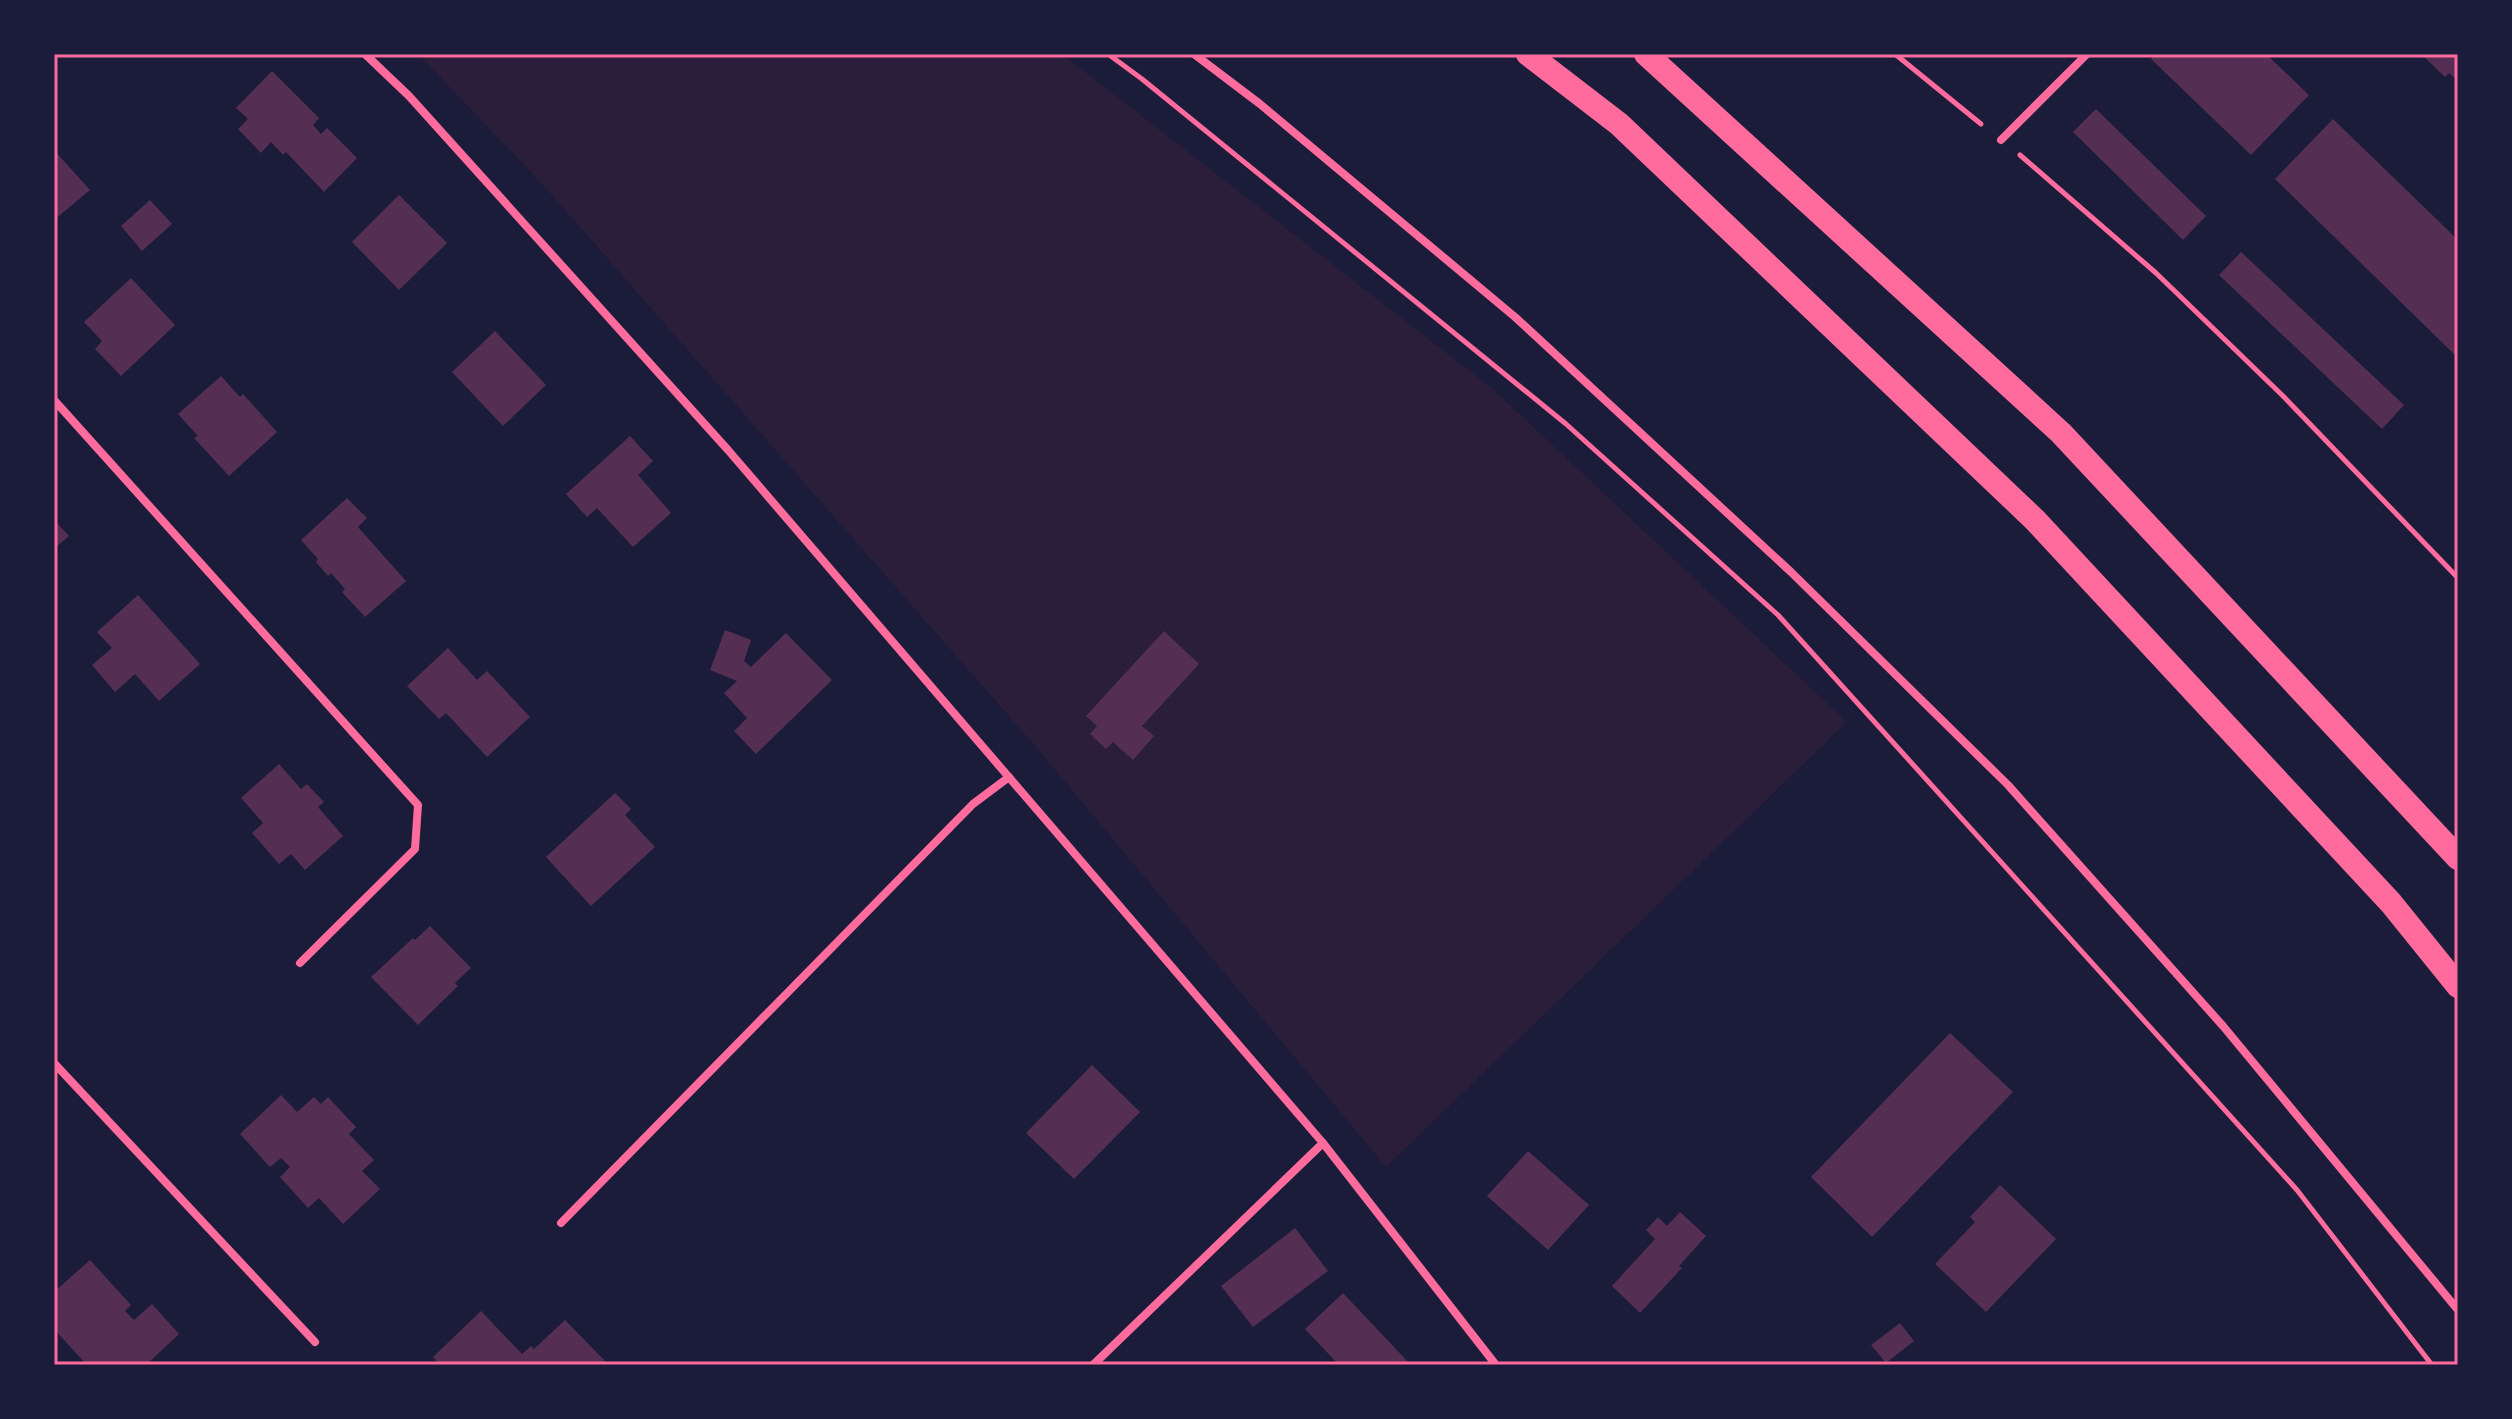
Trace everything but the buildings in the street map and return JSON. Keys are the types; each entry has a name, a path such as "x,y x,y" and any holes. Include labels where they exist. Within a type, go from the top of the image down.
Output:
{"highway":[{"path":"1528,54 1619,124 2035,520 2391,903 2458,986"},
{"path":"1646,54 2061,433 2458,858"}],"street":[{"path":"365,54 409,96 728,450 1323,1143 1496,1365"},
{"path":"1194,54 1260,104 1515,317 1791,572 1997,775 2223,1026 2458,1310"},
{"path":"2001,140 2087,54"},
{"path":"54,400 418,805 415,849 300,963"},
{"path":"561,1223 973,804 1009,777"},
{"path":"54,1063 315,1342"},
{"path":"1093,1365 1323,1143"}],"path":[{"path":"1108,54 1566,424 1778,615 2297,1190 2432,1365"},
{"path":"1895,54 2156,273 2283,396 2458,578"}],"shaded area":[{"path":"418,54 1062,54 1494,390 1847,722 1386,1167 1035,746 543,185"}]}
